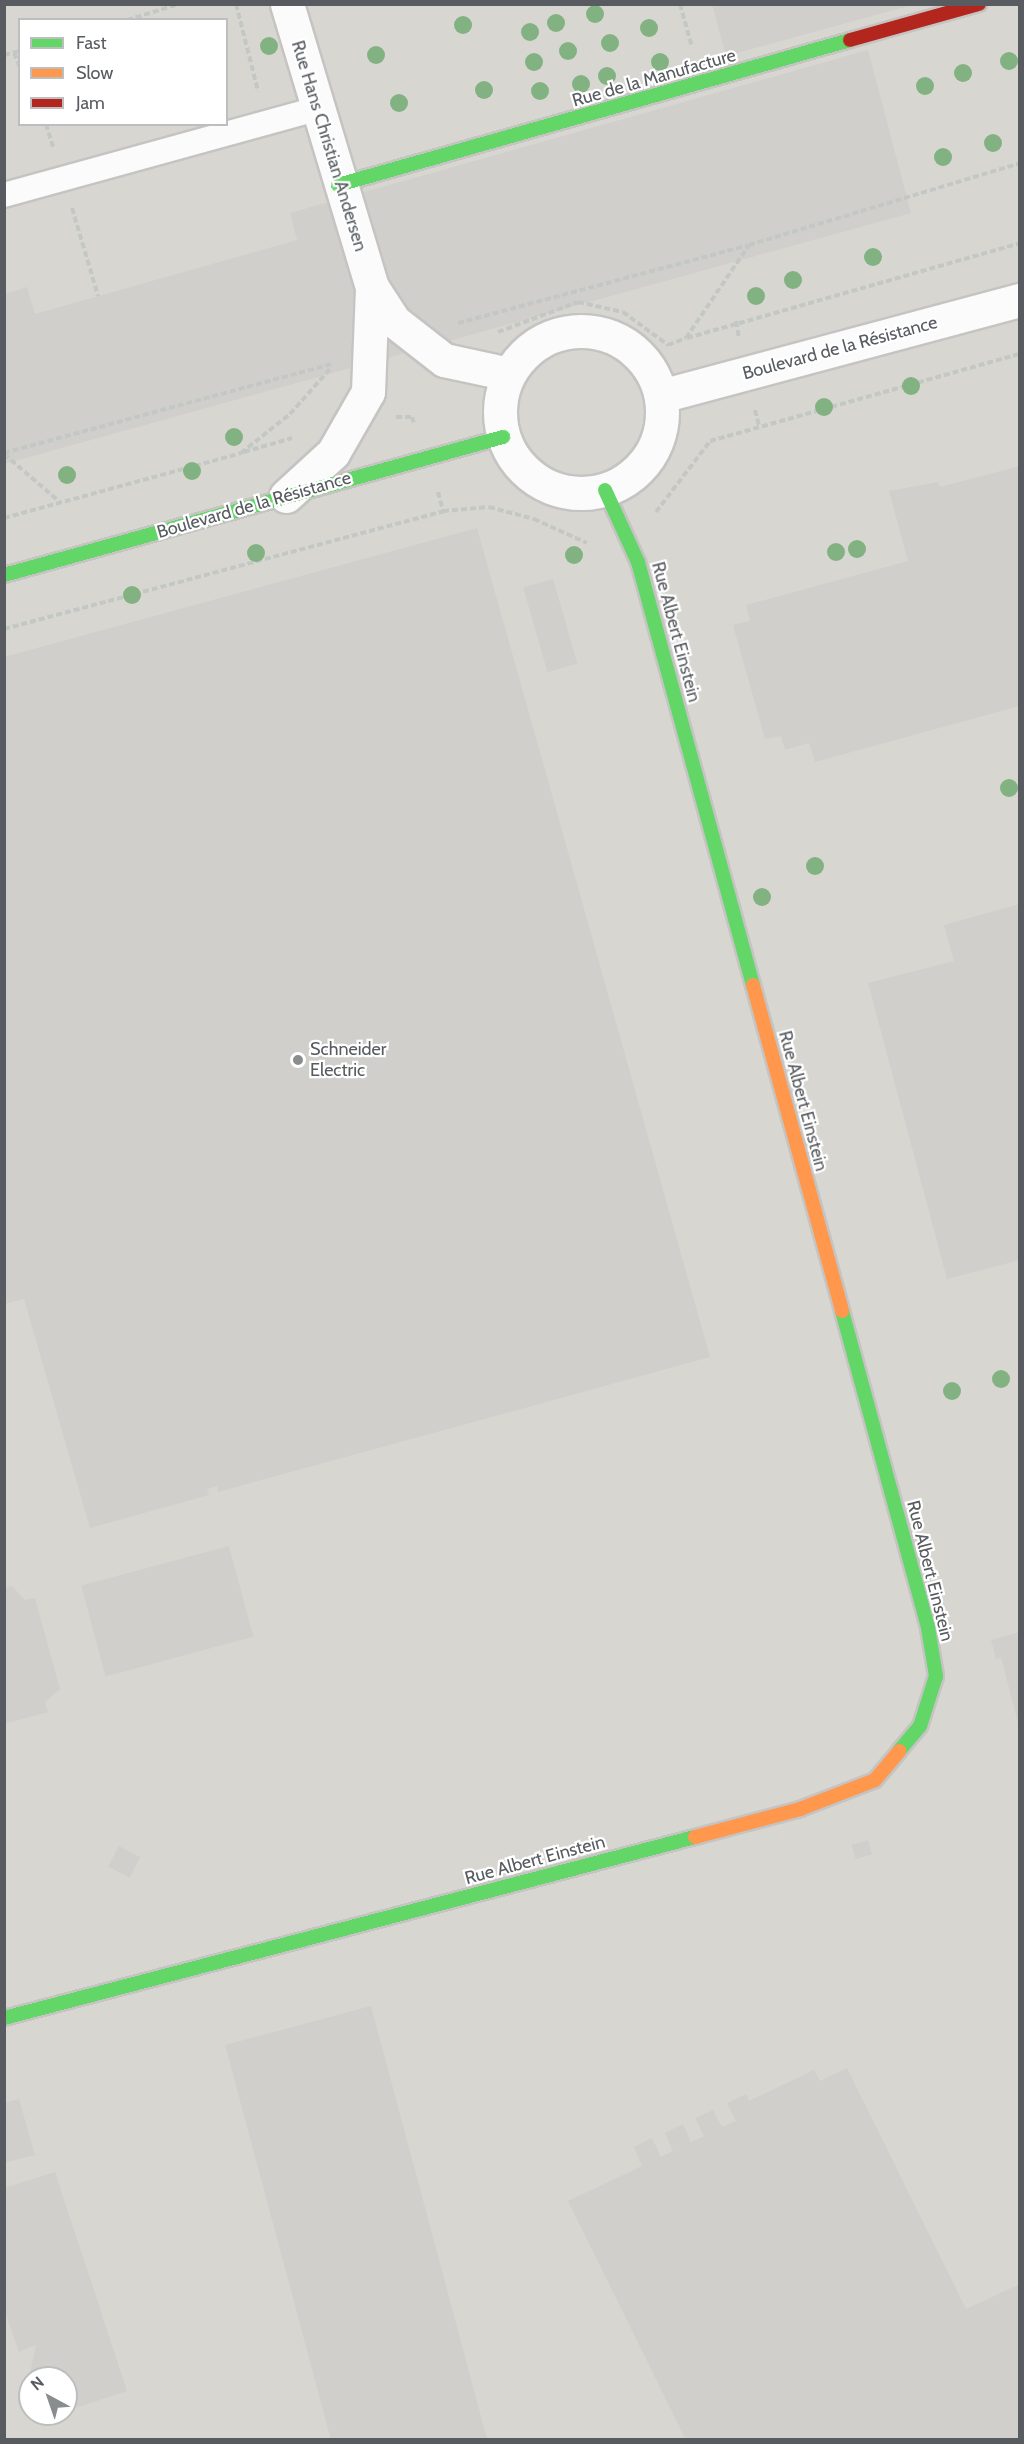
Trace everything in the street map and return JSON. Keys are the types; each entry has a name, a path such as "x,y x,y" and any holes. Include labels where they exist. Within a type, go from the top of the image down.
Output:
{"street":[{"name":"Rue Hans Christian Andersen","path":"287,4 338,185 372,287 394,321 444,360 509,374"},
{"name":"Rue de la Manufacture","path":"338,185 979,4"},
{"name":"Rue Hans Christian Andersen","path":"286,496 333,453 368,392 372,287"},
{"name":"Boulevard de la Résistance","path":"661,396 1020,300"},
{"path":"573,331 600,333 624,343 644,361 661,396 659,436 647,460 628,478 605,490 580,494 555,489 532,477 515,460 503,437 502,394 509,374 526,353 548,338 573,331"},
{"name":"Boulevard de la Résistance","path":"4,575 503,437"},
{"name":"Rue Albert Einstein","path":"4,2018 800,1809 875,1780 920,1726 936,1676 928,1628 638,562 605,490"}],"lane":[{"path":"4,195 317,110"}],"path":[{"path":"134,18 179,4"},
{"path":"236,4 267,123"},
{"path":"4,55 18,52"},
{"path":"14,53 18,62"},
{"path":"449,325 749,245 1020,163"},
{"path":"491,335 578,302 623,312 668,345 1020,243"},
{"path":"686,338 749,245"},
{"path":"4,629 443,511 489,507 534,519 589,544 623,531 661,510 710,441 1020,354"},
{"path":"4,453 336,362 290,414 241,453 4,518"},
{"path":"4,453 60,502"}],"shaded area":[{"path":"5,5 1019,5 1019,2439 5,2439"}],"building":[{"path":"712,4 912,4 912,5 726,56"},
{"path":"868,50 911,213 4,464 4,294 27,287 35,314 297,240 290,213"},
{"path":"1020,466 1020,706 815,762 809,743 785,750 781,736 765,739 733,625 750,621 746,605 908,561 889,491 938,482 940,487"},
{"name":"Schneider Electric","path":"477,528 710,1357 218,1492 217,1486 207,1489 209,1495 90,1528 24,1299 4,1304 4,657"},
{"path":"553,579 577,664 547,672 523,588"},
{"path":"1020,904 1020,1260 947,1279 868,983 954,961 944,925"},
{"path":"229,1546 253,1637 106,1676 81,1586"},
{"path":"12,1586 25,1600 35,1598 60,1689 45,1702 48,1712 4,1724 4,1588"},
{"path":"1020,1632 1019,1727 1001,1657 996,1659 991,1640"},
{"path":"868,1840 872,1854 856,1859 852,1845"},
{"path":"119,1846 140,1857 129,1878 108,1866"},
{"path":"371,2006 487,2440 331,2440 225,2045"},
{"path":"847,2068 966,2309 1020,2284 1020,2440 686,2440 568,2201 642,2166 634,2147 652,2138 661,2157 673,2151 665,2133 683,2124 691,2142 704,2136 695,2118 713,2110 722,2127 736,2121 727,2103 746,2094 749,2101 814,2070 820,2081"},
{"path":"19,2099 35,2155 4,2163 4,2103"},
{"path":"55,2172 127,2391 78,2407 78,2366 32,2366 36,2345 19,2352 4,2309 4,2188"}],"traffic: fast":[{"path":"338,185 850,40"},
{"path":"4,575 503,437"},
{"path":"605,490 638,562 753,985"},
{"path":"842,1311 928,1628 936,1676 920,1726 899,1751"},
{"path":"4,2018 695,1837"}],"traffic: slow":[{"path":"753,985 842,1311"},
{"path":"695,1837 800,1809 875,1780 899,1751"}],"traffic: jam":[{"path":"850,40 979,4"}],"place":[{"name":"Schneider Electric","path":"298,1060"}]}
